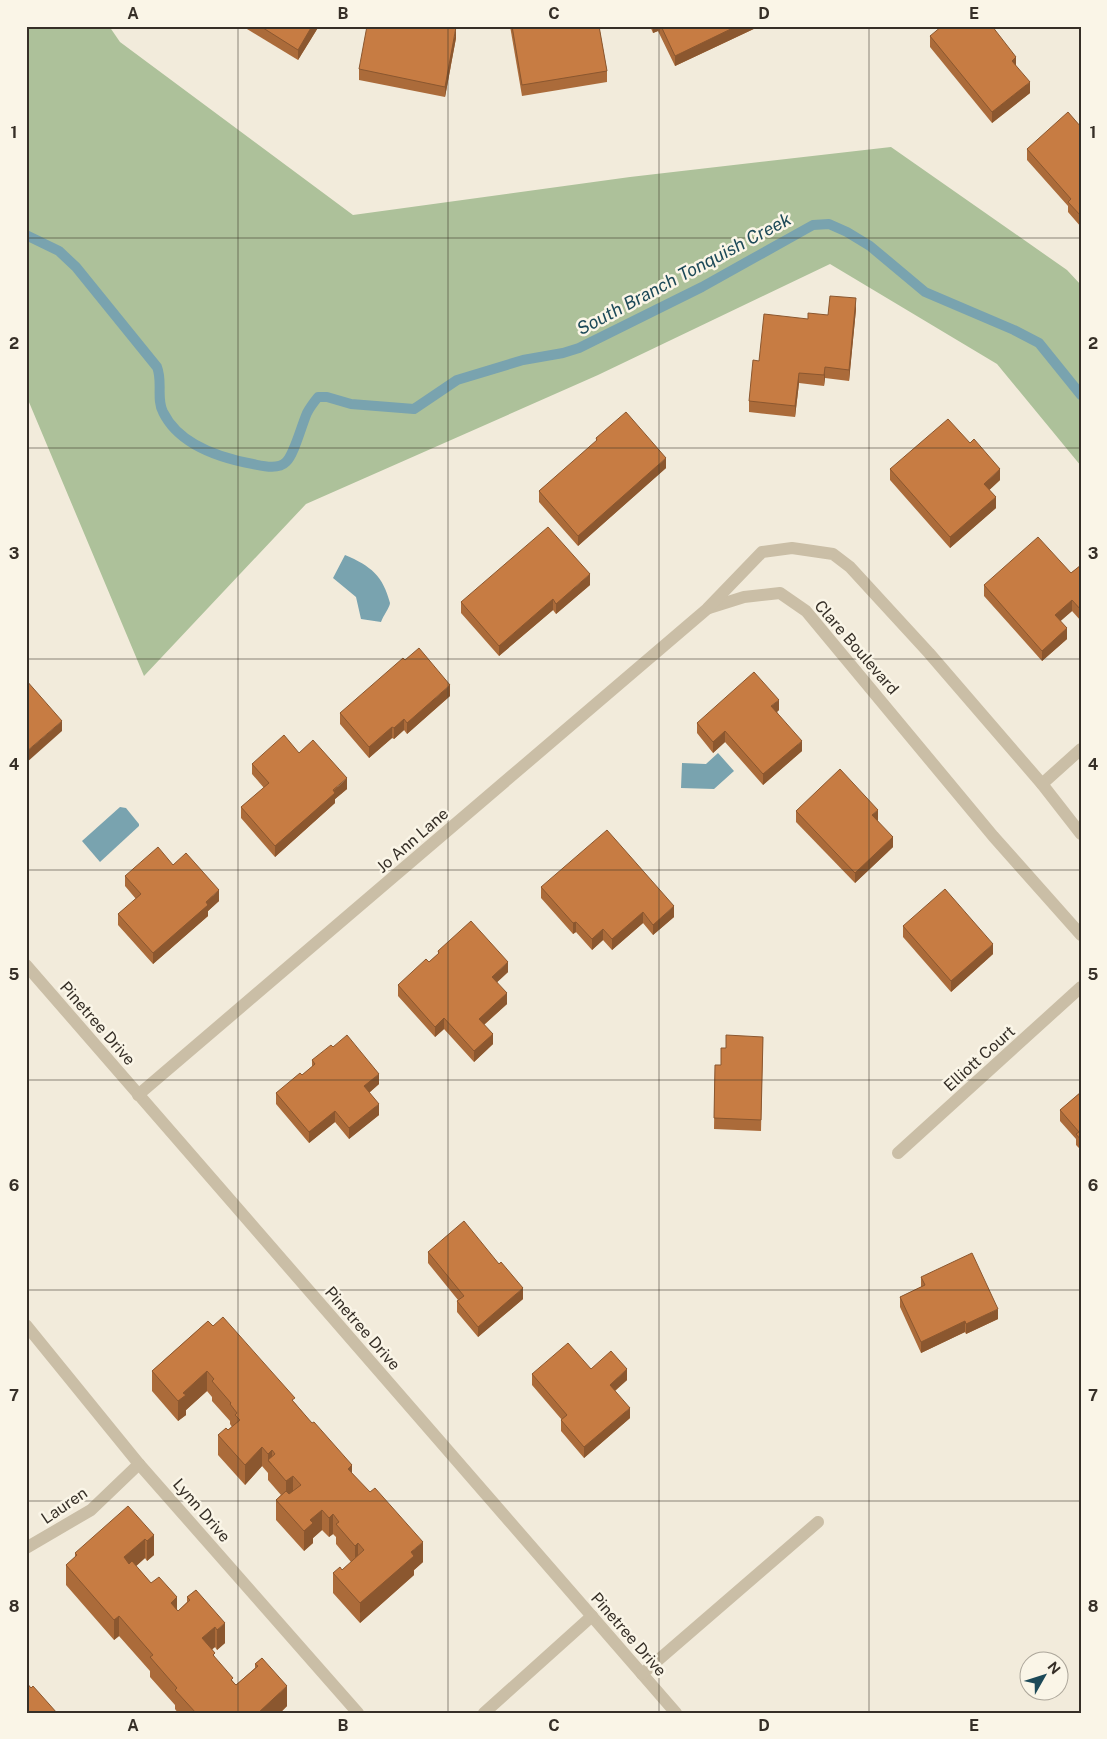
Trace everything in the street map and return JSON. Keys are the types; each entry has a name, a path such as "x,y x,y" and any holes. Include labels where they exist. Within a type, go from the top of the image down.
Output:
{"street":[{"path":"707,609 762,552 792,548 833,554 850,566 929,653 1042,784 1081,834"},
{"name":"Clare Boulevard","path":"707,609 744,598 780,593 806,611 993,836 1081,935"},
{"name":"Jo Ann Lane","path":"138,1095 707,609"},
{"path":"1042,784 1081,749"},
{"name":"Pinetree Drive","path":"26,965 676,1713"},
{"name":"Elliott Court","path":"898,1153 1081,987"},
{"name":"Lynn Drive","path":"26,1325 139,1464 358,1713"},
{"name":"Lauren","path":"26,1548 90,1510 139,1464"},
{"path":"642,1674 818,1522"},
{"path":"484,1713 592,1616"}],"green space":[{"path":"26,26 109,26 120,42 353,215 630,177 891,147 1067,270 1081,285 1081,466 997,364 830,264 598,375 306,504 144,676 26,395"}],"water":[{"path":"345,555 369,568 384,586 390,603 381,622 361,619 356,597 333,578"},
{"path":"718,753 734,771 714,789 681,788 682,763 706,764"},
{"path":"120,807 126,808 139,826 100,862 82,841"}],"building":[{"path":"260,26 312,26 298,50"},
{"path":"367,26 456,27 445,87 359,69"},
{"path":"512,26 599,26 607,71 522,85"},
{"path":"661,26 737,26 675,56"},
{"path":"942,26 992,26 1016,57 1012,61 1030,82 992,112 930,36"},
{"path":"1068,112 1081,127 1081,216 1068,202 1071,199 1027,149"},
{"path":"830,296 856,298 849,370 825,367 824,375 799,373 795,406 749,401 753,360 759,361 764,314 808,319 808,313 828,315"},
{"path":"626,412 666,458 578,536 539,491"},
{"path":"948,419 970,443 974,439 1000,469 984,484 996,497 950,537 890,469"},
{"path":"548,527 590,574 556,604 553,599 499,646 461,602"},
{"path":"1038,537 1071,573 1081,565 1081,610 1072,600 1055,615 1067,628 1042,651 984,585"},
{"path":"419,648 450,685 407,723 404,719 369,747 340,713 403,658 405,660"},
{"path":"754,672 779,700 771,706 802,741 763,774 725,731 713,742 697,723"},
{"path":"26,680 62,721 26,752"},
{"path":"284,735 299,753 313,740 347,778 333,790 335,793 275,846 241,807 269,783 252,764"},
{"path":"840,769 878,810 872,815 893,837 855,873 796,811"},
{"path":"607,830 674,906 653,925 643,912 612,939 603,929 592,939 576,922 573,923 541,887"},
{"path":"158,847 173,865 186,853 219,890 206,902 208,905 153,953 118,914 141,894 125,876"},
{"path":"945,889 993,944 951,981 903,926"},
{"path":"471,921 508,962 492,977 507,993 479,1019 493,1034 474,1051 444,1018 435,1027 398,985 426,959 429,962 439,953 438,951"},
{"path":"347,1035 379,1074 364,1086 379,1104 349,1128 335,1111 309,1132 276,1093 300,1073 302,1075 315,1064 312,1060 331,1045 333,1047"},
{"path":"726,1035 763,1037 761,1120 714,1118 715,1065 721,1065 721,1048 726,1048"},
{"path":"1081,1092 1081,1140 1076,1134 1079,1132 1060,1110"},
{"path":"464,1221 499,1264 501,1262 523,1288 478,1327 457,1301 464,1296 428,1252"},
{"path":"972,1253 998,1309 966,1324 965,1321 921,1342 900,1297 925,1285 921,1277"},
{"path":"223,1317 295,1398 292,1400 312,1423 314,1422 352,1465 348,1469 370,1492 375,1488 423,1542 411,1552 414,1556 360,1603 333,1573 340,1567 342,1570 364,1550 358,1543 355,1546 336,1524 339,1522 333,1514 329,1518 322,1510 310,1520 313,1523 304,1531 276,1500 286,1491 289,1494 301,1485 293,1476 286,1481 268,1460 275,1454 272,1450 268,1454 262,1447 245,1465 218,1435 226,1428 228,1430 240,1420 235,1415 237,1413 231,1403 212,1381 214,1379 207,1371 183,1393 186,1395 178,1401 152,1371 208,1321 213,1326"},
{"path":"568,1343 591,1369 611,1351 627,1369 610,1385 630,1408 584,1447 561,1420 567,1415 532,1374"},
{"path":"128,1506 154,1535 147,1541 145,1539 124,1557 129,1564 132,1561 151,1583 159,1577 177,1597 171,1603 178,1611 190,1600 187,1597 196,1590 225,1623 217,1630 215,1627 202,1638 215,1653 213,1655 233,1678 231,1680 236,1685 258,1666 255,1664 262,1658 287,1686 258,1713 196,1713 175,1690 177,1688 150,1657 153,1655 119,1616 114,1620 66,1565 77,1555 75,1553"},
{"path":"26,1682 31,1688 33,1686 57,1713 26,1713"}],"waterway":[{"name":"South Branch Tonquish Creek","path":"26,235 59,251 76,267 157,367 161,407 170,423 179,433 214,454 266,466 275,467 286,462 295,446 307,413 318,397 327,397 351,404 414,409 457,380 523,360 563,353 579,348 702,287 813,225 829,224 847,232 870,246 925,292 1014,330 1039,343 1081,395"}]}
